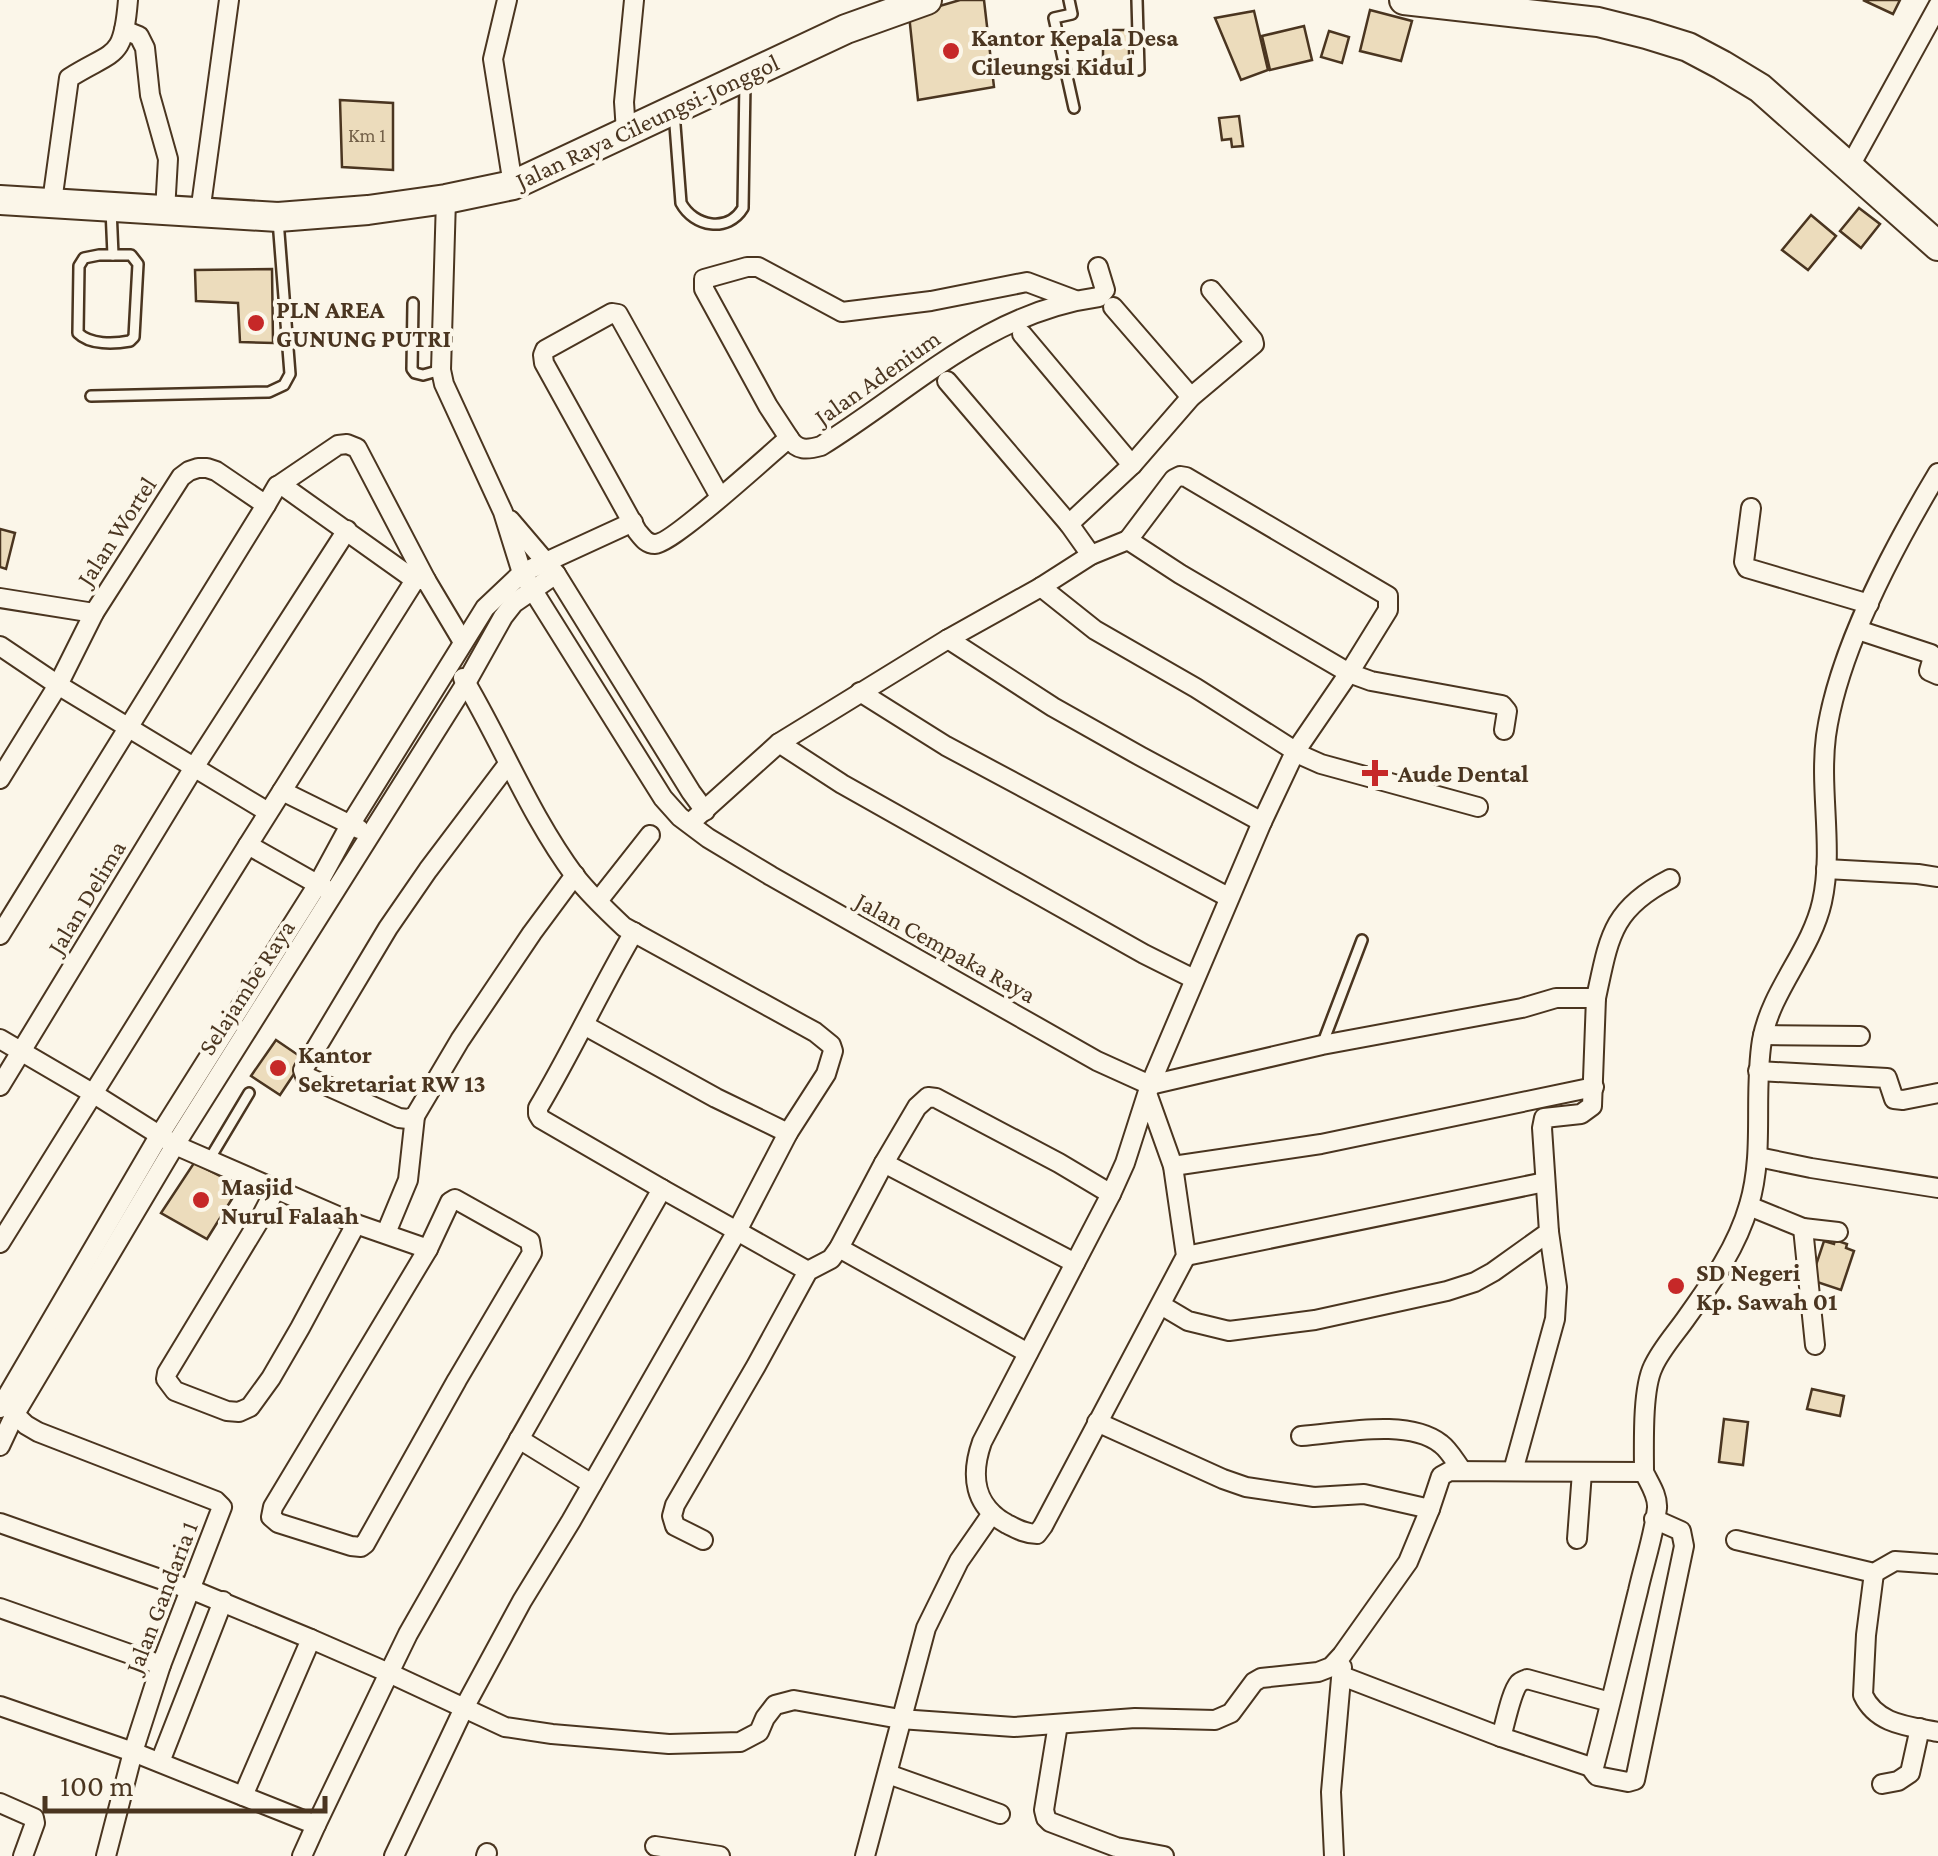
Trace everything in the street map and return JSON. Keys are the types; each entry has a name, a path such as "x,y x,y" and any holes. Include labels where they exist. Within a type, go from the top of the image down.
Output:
{"main road":[{"path":"1421,1 1545,8 1599,17 1688,47 1760,88 1938,246"},
{"name":"Jalan Raya Cileungsi-Jonggol","path":"0,200 278,217 368,210 513,185 746,74 909,3"}],"street":[{"path":"52,202 69,78 111,56 119,47 128,0"},
{"path":"200,212 229,0"},
{"path":"507,0 493,59 513,185"},
{"path":"626,132 624,102 634,0"},
{"path":"1850,166 1938,6"},
{"path":"124,30 138,36 145,48 150,94 168,159 164,211"},
{"path":"446,199 440,370 444,384 504,512 551,567 698,802"},
{"path":"789,438 713,306 703,287 704,279 758,267 831,308 846,312 931,301 1027,282 1075,300"},
{"name":"Jalan Adenium","path":"633,522 648,542 662,543 789,438 802,449 821,446 973,341 1032,314 1099,297 1104,292 1098,267"},
{"path":"680,815 860,692 1041,587 1132,465 1191,397 1254,344 1211,290"},
{"path":"1112,307 1191,397"},
{"path":"633,522 542,356 545,350 612,313 621,319 720,497"},
{"path":"1022,334 1132,465"},
{"path":"947,381 1079,539 1128,540 1358,676 1502,705 1507,711 1504,730"},
{"path":"0,935 279,486 338,444 357,448 421,580 463,642"},
{"name":"Jalan Wortel","path":"0,779 58,685 94,613 181,478 189,471 207,468 266,505"},
{"path":"1654,1519 1681,1531 1684,1546 1635,1780 1628,1782 1598,1776 1594,1768 1657,1501 1644,1472 1652,1368 1718,1274 1749,1206 1758,1157 1758,1072 1763,1035 1770,1009 1818,918 1824,890 1826,737 1836,684 1869,604 1912,516 1937,476"},
{"path":"1128,540 1174,479 1186,477 1388,596 1388,610 1358,676 1299,754 1262,822 1149,1090 1125,1163 982,1442 977,1455 976,1486 992,1515 1028,1534 1037,1534 1186,1256 1173,1166 1149,1090"},
{"path":"279,486 421,580"},
{"path":"1752,508 1744,562 1747,568 1869,604"},
{"name":"Jalan Cempaka Raya","path":"504,512 522,573 663,798 680,815 720,846 844,919 1149,1090"},
{"name":"Selajambe Raya","path":"0,1446 4,1407 167,1141 335,894 466,684 502,617 551,567 633,522"},
{"name":"Jalan Delima","path":"0,1086 193,769 347,530"},
{"path":"167,1141 350,825 484,608 522,573 551,567"},
{"path":"0,1244 268,812 421,580"},
{"path":"1041,587 1095,630 1299,754 1321,764 1478,807"},
{"path":"0,598 94,613"},
{"path":"1858,630 1931,654 1929,671 1938,674"},
{"path":"948,640 1140,756 1262,822"},
{"path":"0,646 268,812"},
{"path":"394,1856 464,1708 522,1601 737,1231 788,1134 826,1074 834,1051 814,1032 617,919 575,875 553,843 453,662"},
{"path":"860,692 946,746 1228,898"},
{"path":"779,744 856,792 1194,979"},
{"path":"416,1116 399,1118 307,1078 303,1070 388,928 508,764"},
{"path":"282,791 370,836"},
{"path":"650,836 617,919 615,963 538,1108 539,1117 808,1270"},
{"path":"248,845 335,894"},
{"path":"1826,869 1938,877"},
{"path":"407,1240 456,1199 528,1240 532,1248 365,1544 351,1546 278,1523 271,1516 273,1506 407,1240 408,1180 416,1116 460,1040 575,875"},
{"path":"1513,1471 1555,1319 1557,1287 1548,1232 1544,1118 1587,1112 1592,1106 1596,998 1610,938 1617,923 1645,892 1670,879"},
{"path":"1149,1090 1322,1045 1522,1008 1556,998 1596,998"},
{"path":"584,1025 788,1134"},
{"path":"1763,1035 1860,1036"},
{"path":"0,1038 167,1141 356,1224 407,1240"},
{"path":"1758,1072 1887,1078 1894,1099 1938,1093"},
{"path":"1173,1166 1321,1144 1594,1087"},
{"path":"703,1540 675,1526 675,1505 808,1270 831,1259 839,1248 917,1107 928,1097 1059,1163 1111,1194"},
{"path":"1758,1157 1938,1188"},
{"path":"884,1164 1075,1263"},
{"path":"1186,1256 1545,1182"},
{"path":"302,1856 408,1634 662,1189"},
{"path":"275,1190 167,1373 166,1379 175,1391 233,1412 250,1407 300,1328 356,1224"},
{"path":"1749,1206 1803,1228 1838,1232"},
{"path":"1803,1228 1815,1345"},
{"path":"1160,1305 1188,1321 1229,1331 1315,1320 1475,1282 1548,1232"},
{"path":"839,1248 1028,1353"},
{"name":"Jalan Gandaria 1","path":"4,1407 38,1432 220,1504 222,1510 206,1595 161,1665 132,1752 106,1856"},
{"path":"1097,1422 1246,1487 1314,1497 1364,1494 1430,1509"},
{"path":"1301,1436 1404,1430 1444,1446 1461,1470"},
{"path":"519,1440 592,1484"},
{"path":"0,1523 206,1595 389,1672 505,1727 668,1744 740,1742 760,1732 775,1704 794,1700 900,1719 1014,1727 1134,1718 1216,1720 1231,1713 1261,1678 1331,1667 1408,1562 1441,1476 1461,1470 1644,1472"},
{"path":"1577,1539 1582,1472"},
{"path":"865,1856 926,1628 958,1561 992,1515"},
{"path":"1736,1540 1874,1574 1895,1561 1938,1564"},
{"path":"1874,1574 1863,1695 1871,1708 1893,1724 1929,1730 1910,1773 1898,1781 1882,1784"},
{"path":"160,1762 206,1595"},
{"path":"0,1608 161,1665"},
{"path":"243,1796 311,1638"},
{"path":"1334,1856 1331,1792 1342,1655"},
{"path":"1342,1676 1594,1768"},
{"path":"1501,1737 1515,1692 1524,1680 1610,1702"},
{"path":"0,1706 160,1762 316,1825"},
{"path":"1058,1724 1046,1818 1116,1847 1164,1856"},
{"path":"888,1774 1000,1814"},
{"path":"0,1803 34,1818 23,1856"},
{"path":"655,1846 720,1856"}],"lane":[{"path":"1069,0 1072,14 1054,18 1074,108"},
{"path":"1137,0 1138,70"},
{"path":"674,110 681,203 692,218 728,224 736,220 743,208 746,74"},
{"path":"110,207 113,255"},
{"path":"92,396 269,392 284,385 290,374 278,217"},
{"path":"113,255 131,255 138,264 134,338 125,342 83,339 78,334 79,266 84,258 113,255"},
{"path":"413,303 412,369 423,375 440,370"},
{"path":"1322,1045 1362,940"},
{"path":"209,1160 250,1093"}],"building":[{"name":"Kantor Kepala Desa Cileungsi Kidul","path":"960,0 984,0 994,87 918,100 909,15"},
{"path":"1863,0 1900,0 1893,14"},
{"path":"1370,10 1412,21 1401,61 1360,51"},
{"path":"1254,11 1268,70 1241,80 1215,18"},
{"path":"1304,26 1312,60 1270,70 1262,36"},
{"path":"1103,30 1129,30 1129,69 1103,69"},
{"path":"1329,31 1349,37 1342,63 1321,57"},
{"path":"340,100 393,103 393,170 342,167"},
{"path":"1239,116 1243,146 1232,147 1231,139 1222,140 1219,118"},
{"path":"1859,208 1880,224 1861,248 1840,231"},
{"path":"1811,215 1836,236 1808,270 1782,250"},
{"name":"PLN AREA GUNUNG PUTRI","path":"272,269 273,343 240,342 238,303 196,301 195,270"},
{"path":"0,529 15,533 6,569 0,567"},
{"name":"Kantor Sekretariat RW 13","path":"276,1040 304,1059 280,1095 251,1076"},
{"name":"Masjid Nurul Falaah","path":"194,1163 240,1186 207,1239 161,1213"},
{"path":"1835,1240 1854,1251 1841,1290 1811,1280 1824,1241 1834,1244"},
{"path":"1812,1389 1844,1396 1840,1416 1807,1409"},
{"path":"1724,1419 1748,1422 1743,1465 1719,1462"}],"place":[{"name":"Kantor Kepala Desa Cileungsi Kidul","path":"951,51"},
{"name":"PLN AREA GUNUNG PUTRI","path":"256,323"},
{"name":"Aude Dental","path":"1375,773"},
{"name":"Kantor Sekretariat RW 13","path":"278,1068"},
{"name":"Masjid Nurul Falaah","path":"201,1200"},
{"name":"SD Negeri Kp. Sawah 01","path":"1676,1286"}]}
